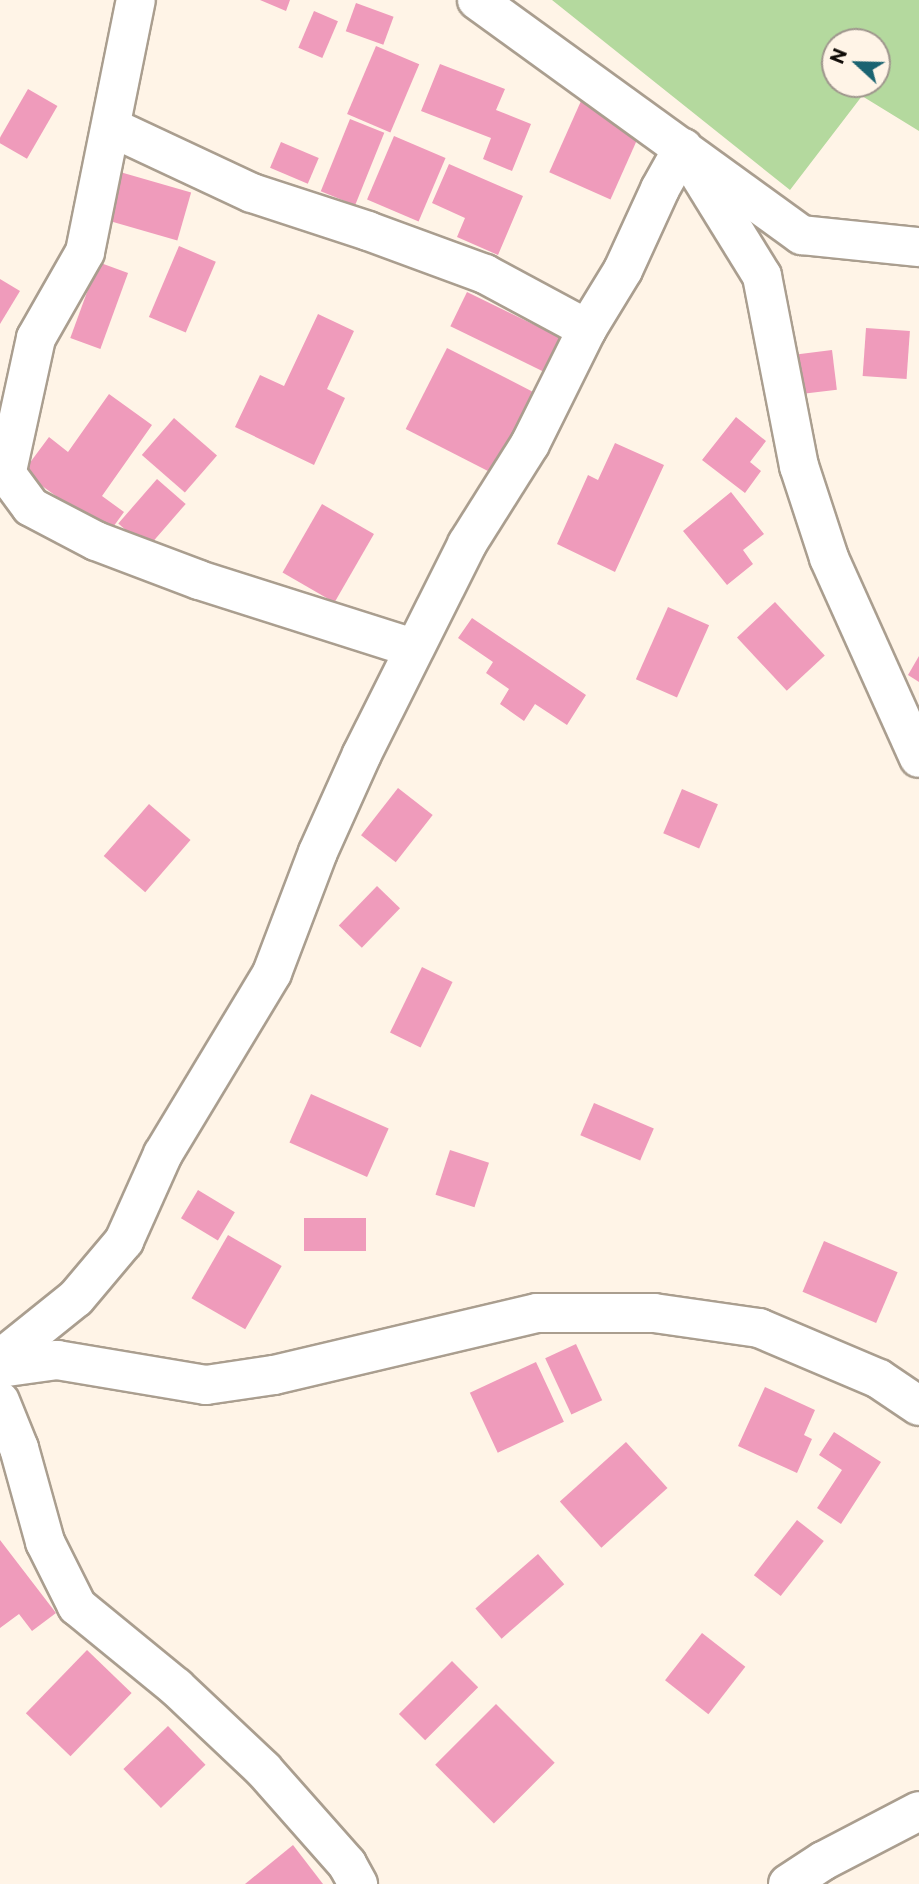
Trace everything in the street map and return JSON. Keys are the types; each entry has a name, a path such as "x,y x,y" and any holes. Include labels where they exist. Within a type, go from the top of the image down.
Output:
{"street":[{"path":"136,0 113,128 85,252 36,338 4,468 31,507 96,541 199,580 414,649"},
{"path":"477,0 802,235 919,247"},
{"path":"113,128 252,193 368,231 485,274 587,329"},
{"path":"0,1359 76,1298 124,1241 163,1154 272,973 329,828 467,544 530,443 587,329 623,270 660,189 683,148"},
{"path":"683,148 762,276 799,466 829,558 919,758"},
{"path":"0,1368 57,1360 206,1384 274,1375 537,1312 654,1313 759,1328 879,1379 919,1406"},
{"path":"0,1401 19,1448 45,1542 77,1606 176,1687 263,1769 347,1864 358,1884"},
{"path":"788,1884 823,1861 919,1811"}],"green space":[{"path":"552,0 919,0 919,131 865,98 891,98 891,28 821,28 821,98 860,98 790,190"}],"building":[{"path":"260,0 290,0 286,11"},
{"path":"356,3 394,17 383,45 346,31"},
{"path":"314,11 338,21 322,58 298,48"},
{"path":"376,46 419,64 390,132 347,114"},
{"path":"440,64 505,89 496,110 531,124 512,171 483,159 491,138 421,111"},
{"path":"28,89 57,106 27,159 0,143 0,137"},
{"path":"581,101 642,128 610,200 549,172"},
{"path":"350,119 384,133 355,205 321,191"},
{"path":"394,136 446,158 419,221 367,200"},
{"path":"281,142 319,158 308,184 270,168"},
{"path":"449,164 523,196 498,255 457,237 465,218 432,203"},
{"path":"120,172 191,192 177,240 106,220"},
{"path":"179,246 216,262 186,333 149,317"},
{"path":"98,262 128,273 100,349 70,338"},
{"path":"0,279 20,291 0,324"},
{"path":"467,292 565,340 548,374 450,326"},
{"path":"318,314 354,331 327,389 345,398 314,465 235,427 260,375 284,386"},
{"path":"866,328 910,331 907,379 863,376"},
{"path":"447,348 536,393 495,474 406,429"},
{"path":"832,350 837,390 801,394 796,354"},
{"path":"109,394 152,425 102,496 124,512 108,534 23,472 49,437 68,452"},
{"path":"736,417 766,441 750,462 761,471 745,493 702,460"},
{"path":"174,418 217,455 185,492 142,455"},
{"path":"615,443 664,465 615,572 557,544 588,475 598,480"},
{"path":"157,479 186,504 147,548 118,524"},
{"path":"731,492 764,534 743,550 753,564 727,585 683,531"},
{"path":"322,504 374,534 334,602 283,572"},
{"path":"775,602 825,655 787,691 737,637"},
{"path":"668,607 709,625 677,697 636,679"},
{"path":"472,618 586,695 567,725 535,704 524,721 500,704 509,689 486,673 493,662 458,638"},
{"path":"919,656 919,682 908,675"},
{"path":"398,788 433,815 396,862 361,835"},
{"path":"682,789 718,804 699,848 663,833"},
{"path":"149,804 191,840 145,892 104,856"},
{"path":"377,886 400,908 362,948 339,926"},
{"path":"422,967 453,982 421,1048 390,1033"},
{"path":"311,1094 389,1129 367,1177 289,1142"},
{"path":"594,1103 654,1128 640,1161 580,1135"},
{"path":"450,1150 489,1163 474,1207 435,1195"},
{"path":"198,1190 235,1212 218,1240 181,1218"},
{"path":"304,1218 366,1218 366,1251 304,1251"},
{"path":"228,1235 282,1266 245,1329 192,1298"},
{"path":"824,1241 898,1272 876,1323 803,1292"},
{"path":"576,1344 602,1400 571,1415 545,1358"},
{"path":"536,1362 564,1422 498,1453 470,1393"},
{"path":"765,1387 815,1410 804,1435 812,1439 797,1473 738,1446"},
{"path":"834,1432 881,1462 841,1524 817,1508 842,1470 819,1455"},
{"path":"626,1442 667,1488 601,1548 560,1502"},
{"path":"797,1520 824,1541 781,1596 754,1575"},
{"path":"0,1540 56,1613 32,1631 19,1614 0,1628"},
{"path":"538,1554 564,1584 502,1639 475,1608"},
{"path":"702,1633 745,1667 708,1714 665,1680"},
{"path":"87,1650 132,1693 70,1756 26,1713"},
{"path":"452,1661 478,1687 425,1740 399,1714"},
{"path":"496,1704 555,1763 494,1824 435,1765"},
{"path":"168,1726 206,1765 161,1808 123,1769"},
{"path":"293,1845 323,1884 245,1884"}]}
